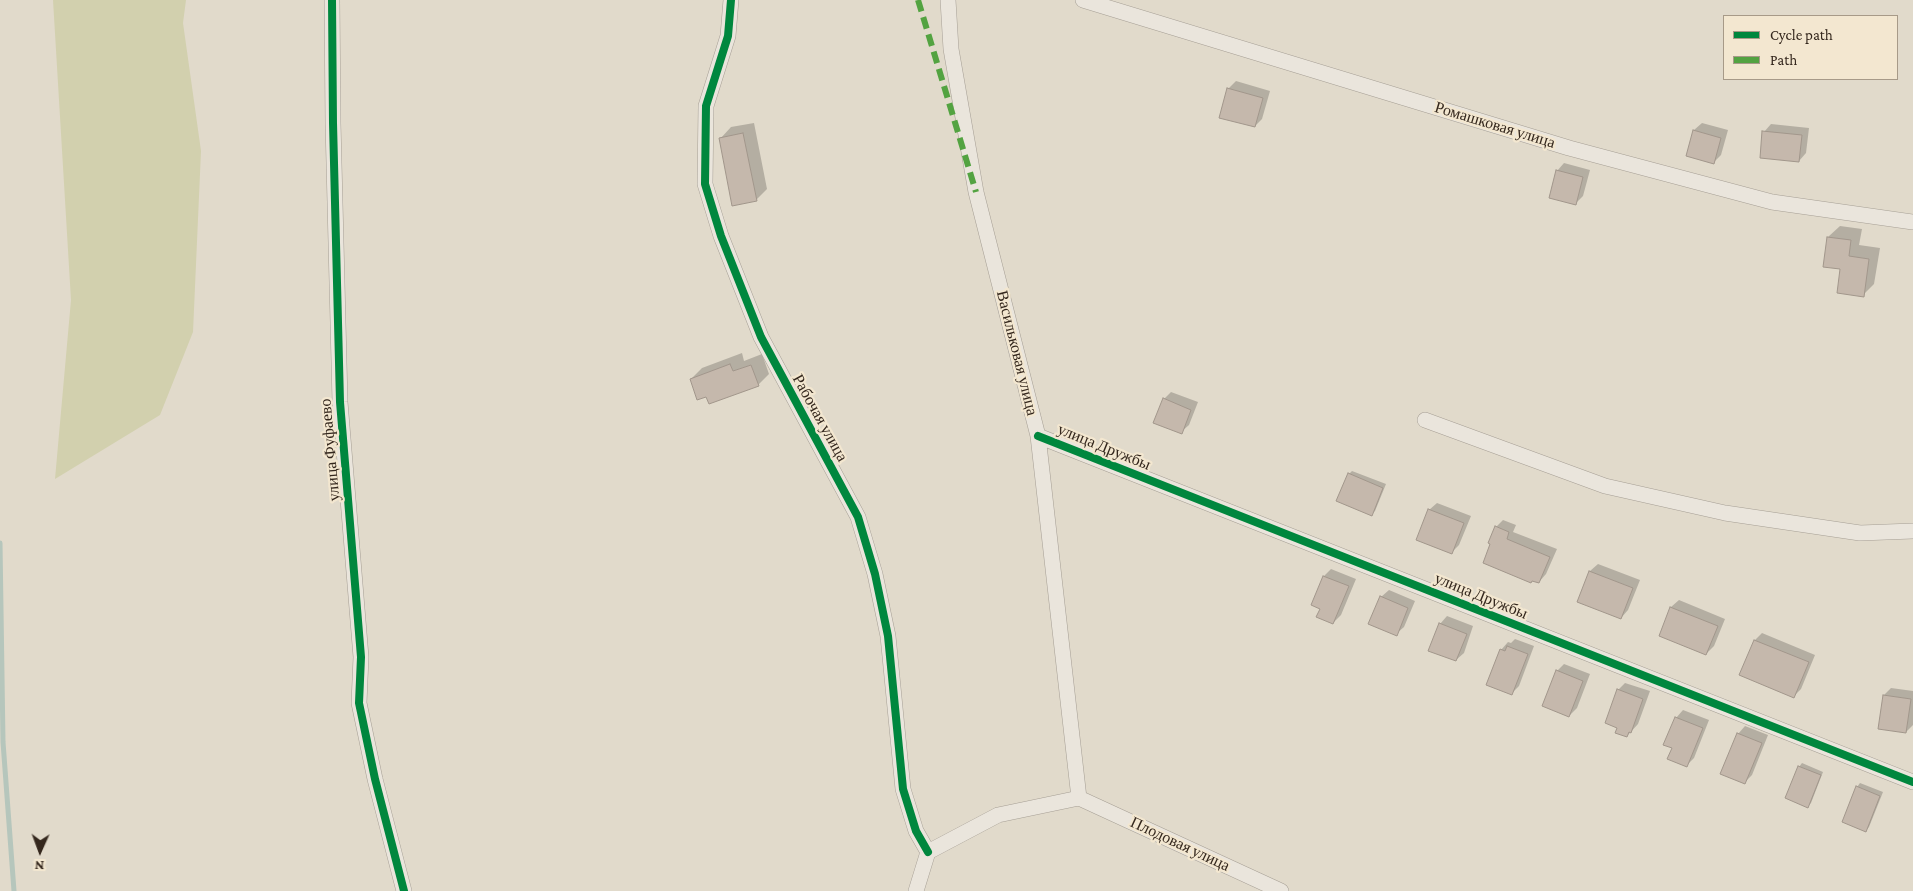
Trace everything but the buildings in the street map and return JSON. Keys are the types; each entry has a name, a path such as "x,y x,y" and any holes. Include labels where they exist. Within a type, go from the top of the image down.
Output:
{"street":[{"name":"улица Фуфаево","path":"332,0 340,402 362,657 359,704 375,779 404,891"},
{"name":"Рабочая улица","path":"731,0 728,36 706,106 705,184 721,236 760,337 858,517 875,574 888,636 903,789 916,831 928,852"},
{"name":"Васильковая улица","path":"948,0 951,49 976,192 1038,436 1079,798"},
{"name":"Ромашковая улица","path":"1083,0 1570,148 1772,202 1913,222"},
{"path":"1425,420 1605,486 1725,513 1860,533 1913,531"},
{"name":"улица Дружбы","path":"1038,436 1913,782"},
{"path":"916,891 928,852 998,815 1079,798"},
{"name":"Плодовая улица","path":"1079,798 1281,891"}],"shaded area":[{"path":"53,0 186,0 183,23 201,151 193,332 160,415 55,479 71,300"}],"waterway":[{"path":"0,543 3,742 14,891"}],"marked path":[{"path":"918,0 976,192"}],"cycle path":[{"path":"332,0 340,402 361,657 359,703 375,779 404,891"},
{"path":"731,0 728,36 706,106 705,184 721,236 761,337 858,517 875,574 888,636 903,789 916,831 928,852"},
{"path":"1038,436 1913,782"}]}
